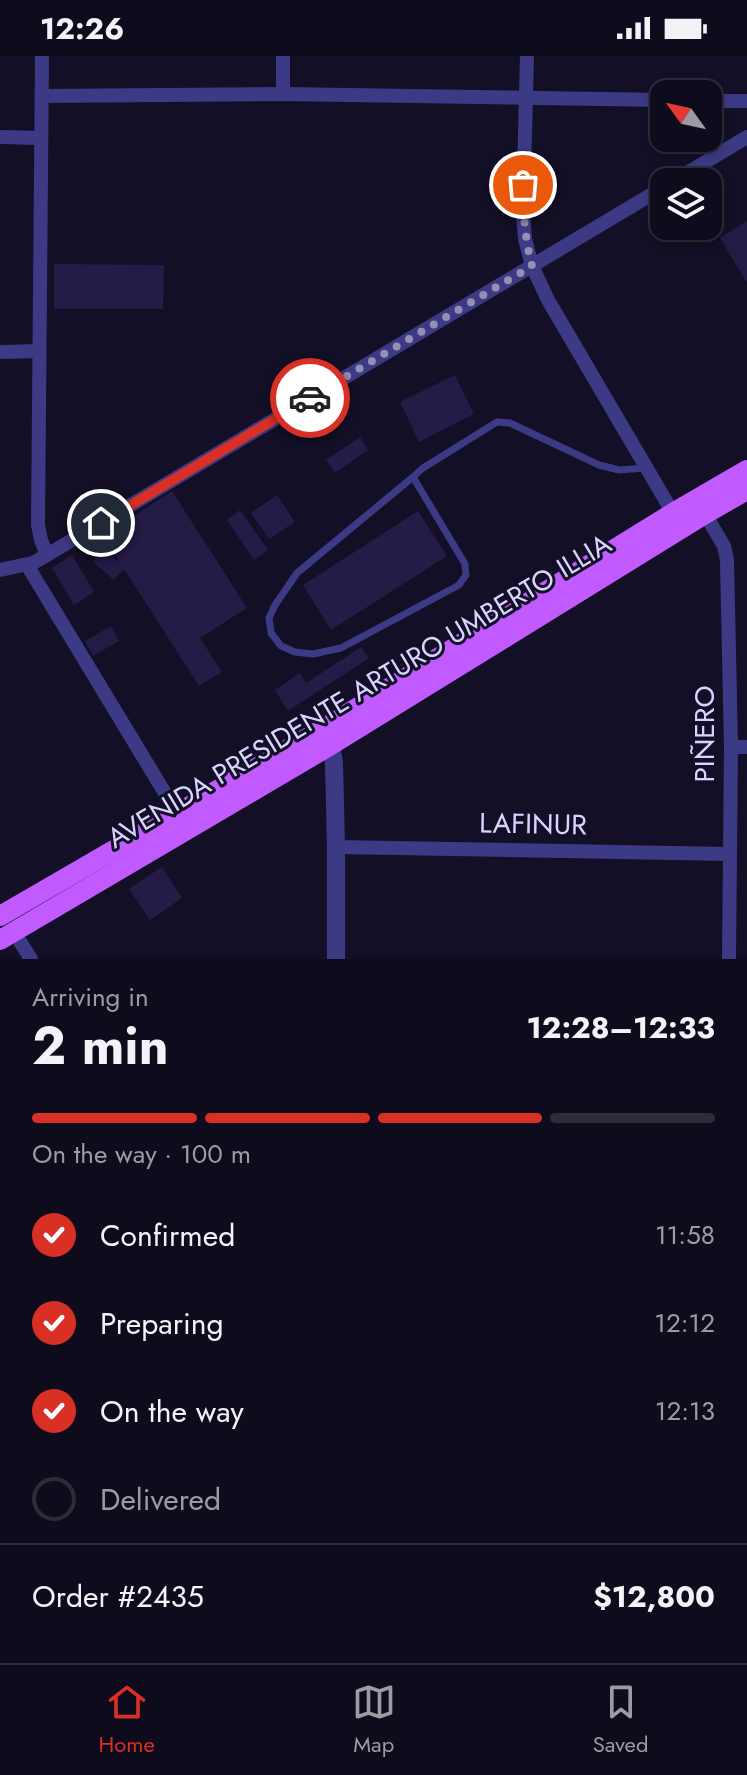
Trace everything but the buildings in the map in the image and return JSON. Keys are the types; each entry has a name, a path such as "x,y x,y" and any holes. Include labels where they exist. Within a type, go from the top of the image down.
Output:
{"main road":[{"name":"AVENIDA PRESIDENTE ARTURO UMBERTO ILLIA","path":"7,936 326,737 673,513 747,470"},
{"name":"AVENIDA PRESIDENTE ARTURO UMBERTO ILLIA","path":"0,916 177,813 326,737 747,490"}],"street":[{"path":"42,56 38,525 47,555"},
{"path":"283,56 283,94"},
{"path":"527,56 523,214 532,266 548,300 673,513"},
{"path":"43,96 283,94 650,100"},
{"path":"722,101 747,101"},
{"path":"0,137 40,138"},
{"path":"695,168 747,137"},
{"path":"0,570 27,565 47,555 650,195"},
{"path":"0,352 39,351"},
{"name":"PIÑERO","path":"705,514 724,546 727,560 731,747 729,959"},
{"path":"27,565 177,813"},
{"path":"326,737 334,763 336,959"},
{"path":"731,747 747,747"},
{"name":"LAFINUR","path":"336,847 729,854"},
{"path":"7,936 31,959"}],"lane":[{"path":"413,477 465,564 466,575 459,585 341,648 313,654 295,652 281,646 271,633 269,618 297,573 413,477 497,422 510,423 599,465 619,470 647,468"}],"way so far":[{"path":"310,398 532,266 525,239 523,185"}],"route":[{"path":"101,523 310,398"}]}
